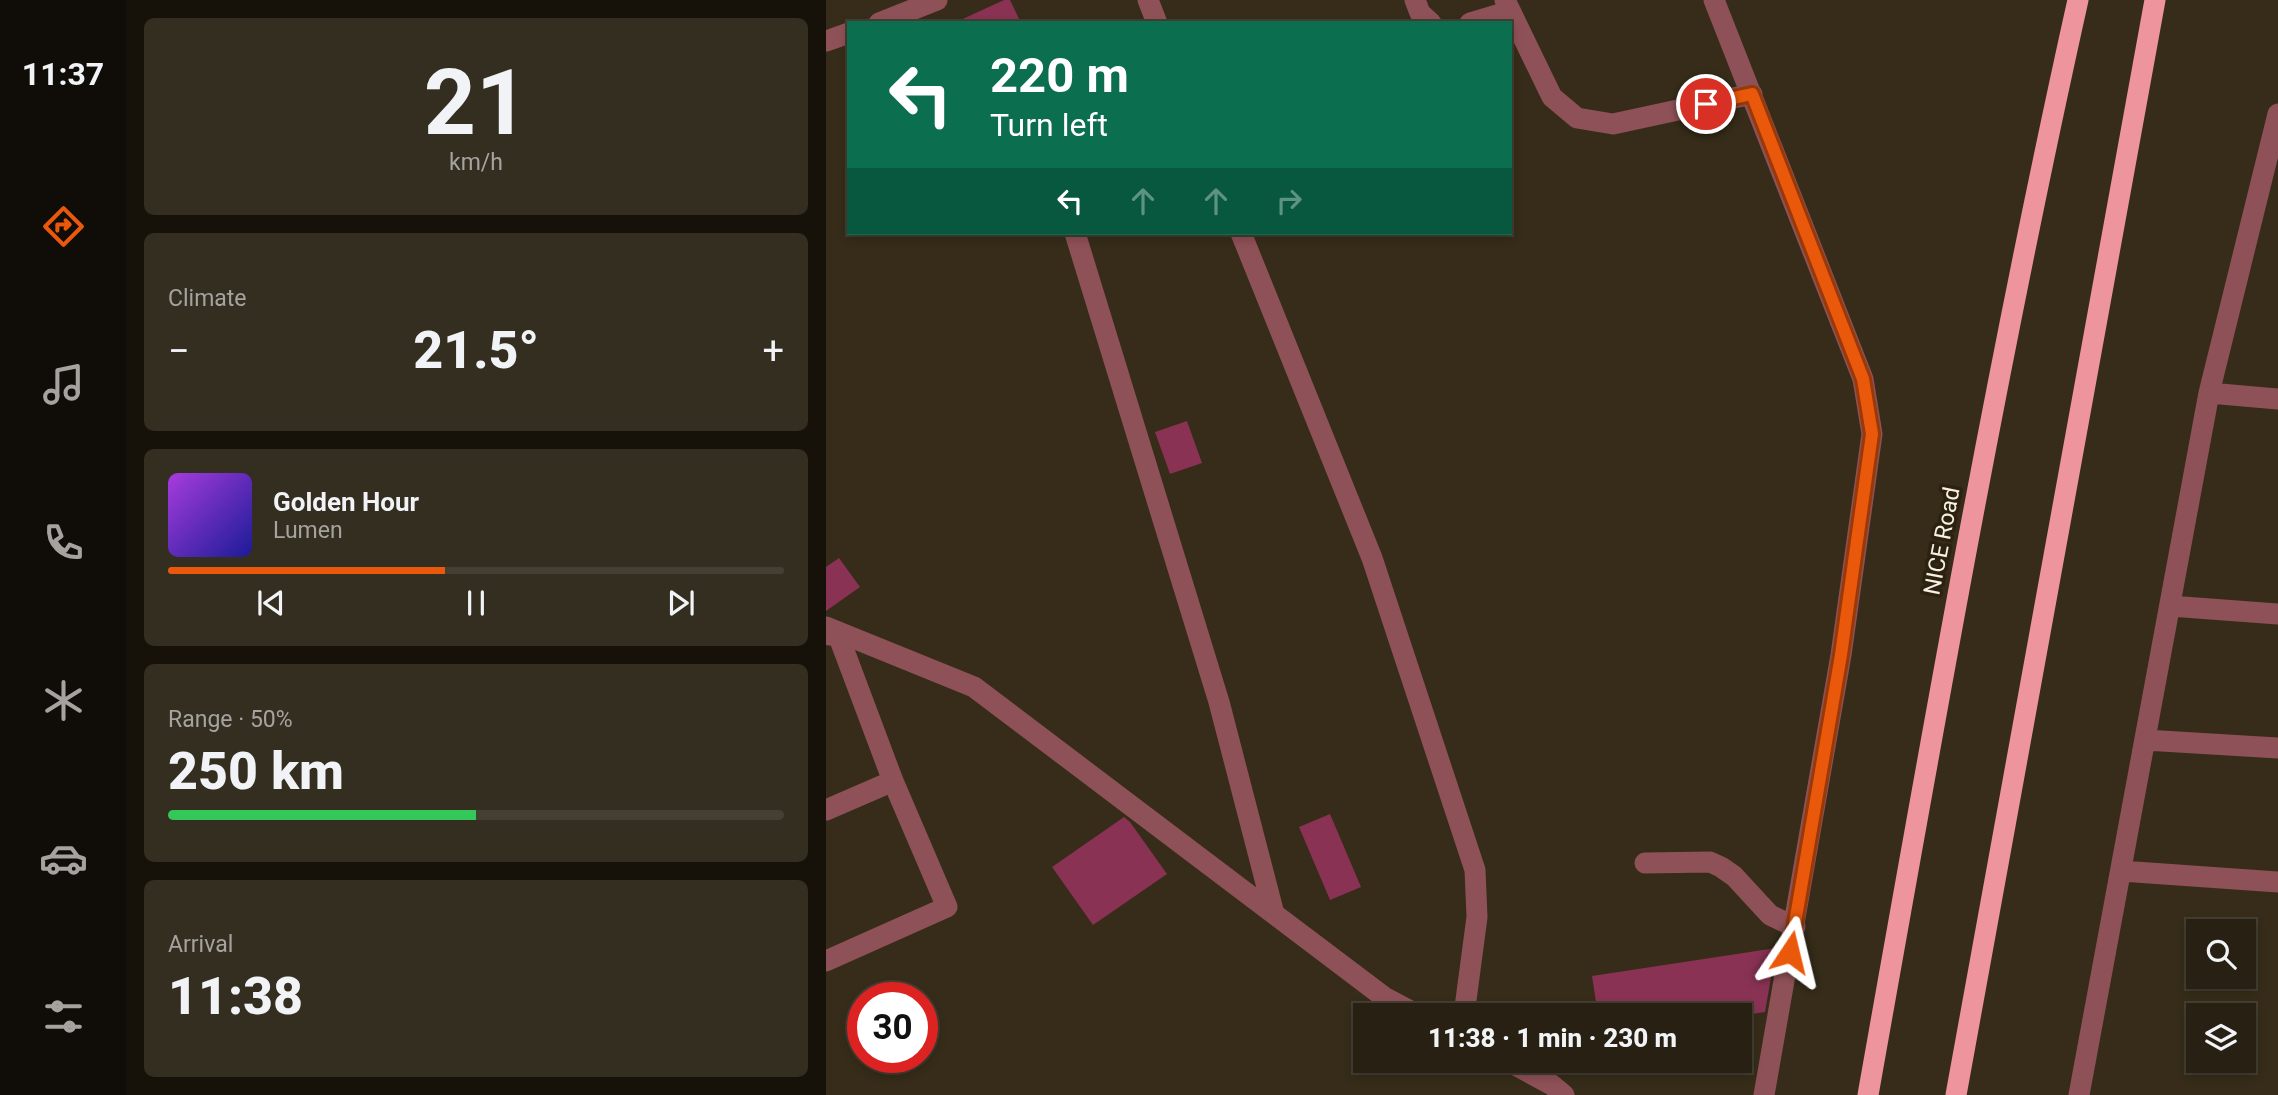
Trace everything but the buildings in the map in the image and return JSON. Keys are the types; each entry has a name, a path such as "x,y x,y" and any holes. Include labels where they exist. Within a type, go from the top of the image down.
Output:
{"highway":[{"name":"NICE Road","path":"1868,1095 1948,651 2041,167 2078,0"},
{"path":"1956,1095 2155,0"}],"street":[{"path":"883,21 937,0"},
{"path":"1148,0 1156,21"},
{"path":"1415,0 1420,13 1429,21"},
{"path":"1714,0 1863,379 1872,434 1841,655 1764,1095"},
{"path":"1474,21 1508,6 1552,97 1577,118 1613,124 1752,94"},
{"path":"826,41 847,34"},
{"path":"2079,1095 2209,393 2278,114"},
{"path":"1076,235 1219,702 1274,914"},
{"path":"1242,235 1372,558 1475,870 1477,918 1466,1003"},
{"path":"2209,393 2278,399"},
{"path":"2170,606 2278,614"},
{"path":"830,632 974,687 1395,1003"},
{"path":"826,961 947,908 830,632"},
{"path":"2145,740 2278,748"},
{"path":"826,810 893,781"},
{"path":"1645,863 1710,862 1734,876 1770,915 1795,927"},
{"path":"2121,871 2278,882"},
{"path":"1530,1073 1564,1095"}],"route":[{"path":"1706,104 1752,94 1863,379 1870,406 1872,434 1841,655 1790,952"}]}
